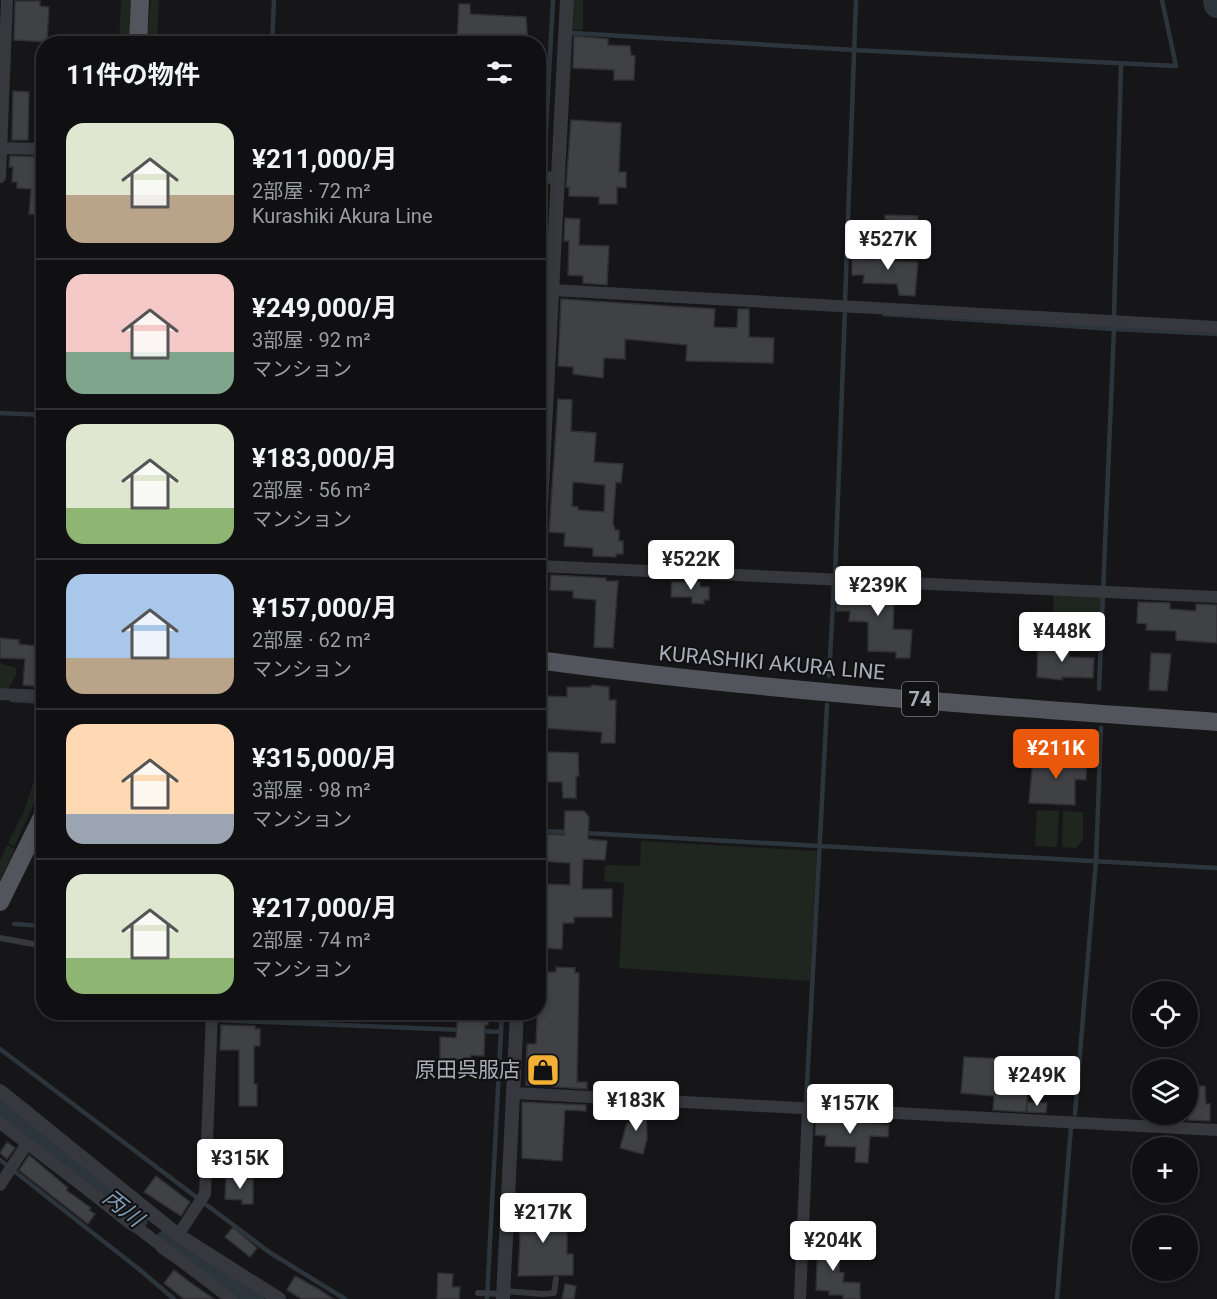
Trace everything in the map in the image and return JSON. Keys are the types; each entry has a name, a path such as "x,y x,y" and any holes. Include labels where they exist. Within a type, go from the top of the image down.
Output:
{"main road":[{"path":"138,36 140,0"},
{"name":"KURASHIKI AKURA LINE","path":"546,661 624,672 801,690 1217,722"},
{"path":"0,902 36,829"}],"street":[{"path":"0,177 8,0"},
{"path":"567,0 548,177 547,286 1217,327"},
{"path":"1,148 36,149"},
{"path":"546,565 1217,597"},
{"path":"0,693 36,695"},
{"path":"178,1235 202,1202 212,1020"},
{"path":"501,1294 514,1093 510,1073 516,1020"},
{"path":"0,1091 178,1235 279,1299"},
{"path":"514,1093 808,1112 1217,1130"},
{"path":"800,1299 808,1112"},
{"path":"0,1123 231,1299"},
{"path":"0,1185 26,1144"}],"lane":[{"path":"0,938 36,945"},
{"path":"491,1072 510,1073"},
{"path":"480,1293 554,1293 556,1279"}],"shaded area":[{"path":"121,0 132,0 130,36 119,36"},
{"path":"151,0 159,0 157,36 147,36"},
{"path":"574,0 583,0 583,30 573,29"},
{"path":"1054,594 1103,596 1100,648 1071,645 1072,626 1052,624"},
{"path":"0,663 16,668 16,675 9,688 0,688"},
{"path":"36,775 36,799 14,847 8,843 24,811"},
{"path":"1037,810 1059,811 1057,847 1035,846"},
{"path":"1063,811 1083,812 1083,840 1076,848 1062,847"},
{"path":"641,841 817,851 810,981 619,968 624,883 604,881 605,865 640,866"},
{"path":"7,845 15,849 0,880 0,860"}],"building":[{"path":"15,1 40,1 40,6 49,7 47,36 36,36 36,41 14,40"},
{"path":"459,4 470,4 470,14 526,17 527,36 457,36"},
{"path":"574,36 608,39 608,45 630,46 631,55 635,56 634,80 614,80 614,70 573,68"},
{"path":"13,91 29,92 28,140 12,140"},
{"path":"571,120 621,123 619,172 626,172 626,188 617,187 617,204 599,204 599,197 569,196 569,187 566,187"},
{"path":"10,156 36,157 36,214 29,214 31,189 17,188 17,182 12,182 13,167 9,167"},
{"path":"885,215 918,216 917,231 885,230"},
{"path":"565,218 580,219 579,245 609,246 607,285 583,283 583,276 568,275 569,241 564,241"},
{"path":"878,246 894,246 891,261 918,262 915,296 899,295 897,284 863,283 864,275 852,275 852,259 876,260"},
{"path":"561,299 715,309 714,327 737,328 738,309 749,309 749,337 774,338 773,363 686,361 687,345 625,339 625,359 604,358 603,378 573,374 573,367 558,366"},
{"path":"558,399 572,400 571,431 596,433 594,462 623,464 621,483 616,482 613,523 615,530 619,530 619,541 623,541 623,554 616,554 616,557 593,556 593,548 564,546 565,533 549,532","holes":["573,482 605,485 604,512 578,510 578,507 572,506"]},
{"path":"551,575 606,578 606,581 618,581 613,648 594,647 596,600 573,598 573,591 550,590"},
{"path":"672,582 700,582 700,587 709,587 709,600 704,600 704,604 692,603 692,597 671,597"},
{"path":"837,588 914,591 913,604 894,604 893,629 912,630 910,658 896,658 896,652 868,651 868,622 849,621 850,611 836,611"},
{"path":"1138,602 1170,603 1170,609 1196,611 1196,604 1217,605 1217,643 1176,640 1176,631 1146,630 1147,624 1137,623"},
{"path":"0,638 19,640 19,644 36,646 36,686 23,685 25,659 0,658"},
{"path":"1038,641 1051,642 1051,647 1069,648 1069,657 1094,658 1093,678 1062,677 1062,680 1037,677"},
{"path":"1151,653 1171,654 1167,691 1149,690"},
{"path":"592,685 609,687 609,700 616,700 615,743 601,743 602,732 546,728 546,696 567,697 567,687 591,687"},
{"path":"546,752 578,753 579,776 576,776 576,798 563,798 562,782 546,782"},
{"path":"1044,754 1054,755 1054,758 1087,759 1086,780 1075,779 1075,805 1029,803 1033,758 1044,758"},
{"path":"565,811 584,811 589,817 588,839 607,841 605,860 583,859 582,889 612,889 612,917 574,917 574,923 563,923 562,949 546,948 546,884 570,885 570,863 546,862 546,834 564,835"},
{"path":"556,967 575,968 575,973 579,973 577,1082 587,1082 587,1089 526,1085 527,1044 536,1044 537,1020 546,1020 547,972 556,972"},
{"path":"457,1020 488,1020 488,1025 485,1025 484,1056 471,1055 471,1060 440,1060 440,1037 456,1038"},
{"path":"221,1025 255,1026 255,1029 260,1029 260,1046 254,1046 254,1084 257,1084 257,1106 239,1106 239,1050 220,1050"},
{"path":"964,1057 1006,1059 1006,1063 1030,1063 1026,1112 993,1110 994,1096 961,1093"},
{"path":"1198,1086 1205,1086 1206,1104 1210,1104 1210,1121 1198,1120"},
{"path":"522,1102 586,1105 586,1111 565,1110 562,1161 522,1158"},
{"path":"1027,1102 1047,1103 1046,1113 1027,1112"},
{"path":"632,1108 646,1109 647,1139 643,1154 620,1148 627,1123 631,1123"},
{"path":"816,1118 859,1119 859,1122 889,1125 888,1137 870,1136 868,1163 855,1162 856,1147 825,1146 826,1136 815,1135"},
{"path":"7,1142 15,1148 7,1159 0,1153"},
{"path":"29,1155 68,1188 66,1190 91,1208 89,1210 95,1214 88,1224 19,1170"},
{"path":"156,1176 190,1202 181,1216 144,1192"},
{"path":"226,1178 253,1179 253,1204 242,1204 242,1200 225,1199"},
{"path":"516,1207 547,1208 547,1219 567,1219 567,1254 573,1254 573,1275 518,1276 520,1240"},
{"path":"233,1227 257,1248 250,1257 225,1237"},
{"path":"818,1235 833,1236 832,1255 840,1255 839,1272 844,1273 843,1282 860,1283 860,1299 843,1299 843,1295 829,1295 829,1291 816,1290"},
{"path":"174,1270 214,1299 184,1299 164,1283"},
{"path":"438,1273 453,1274 452,1287 460,1287 459,1299 437,1299"},
{"path":"295,1276 333,1299 302,1299 287,1290"},
{"path":"565,1284 576,1286 574,1299 562,1299"}],"waterway":[{"path":"272,36 274,0"},
{"path":"546,129 553,0"},
{"path":"845,302 856,0"},
{"path":"573,33 1176,66 1162,0"},
{"path":"1216,0 1217,5"},
{"path":"1114,317 1121,65"},
{"path":"835,576 845,310"},
{"path":"884,314 1114,329 1114,326"},
{"path":"1099,689 1114,329 1217,334"},
{"path":"0,413 36,415"},
{"path":"829,676 834,583"},
{"path":"12,700 36,702"},
{"path":"806,1103 827,705"},
{"path":"1075,1114 1096,861 1101,728"},
{"path":"546,831 570,832"},
{"path":"585,833 1217,868"},
{"path":"14,924 36,925"},
{"path":"216,1020 462,1030"},
{"path":"487,1299 502,1020"},
{"path":"479,1031 501,1032"},
{"path":"0,1049 269,1252 345,1299"},
{"name":"丙川","path":"0,1110 135,1219"},
{"path":"1057,1299 1071,1127 1073,1127"},
{"path":"0,1160 174,1299"},
{"name":"丙川","path":"167,1243 251,1299"}],"place":[{"name":"原田呉服店","path":"543,1070"}]}
